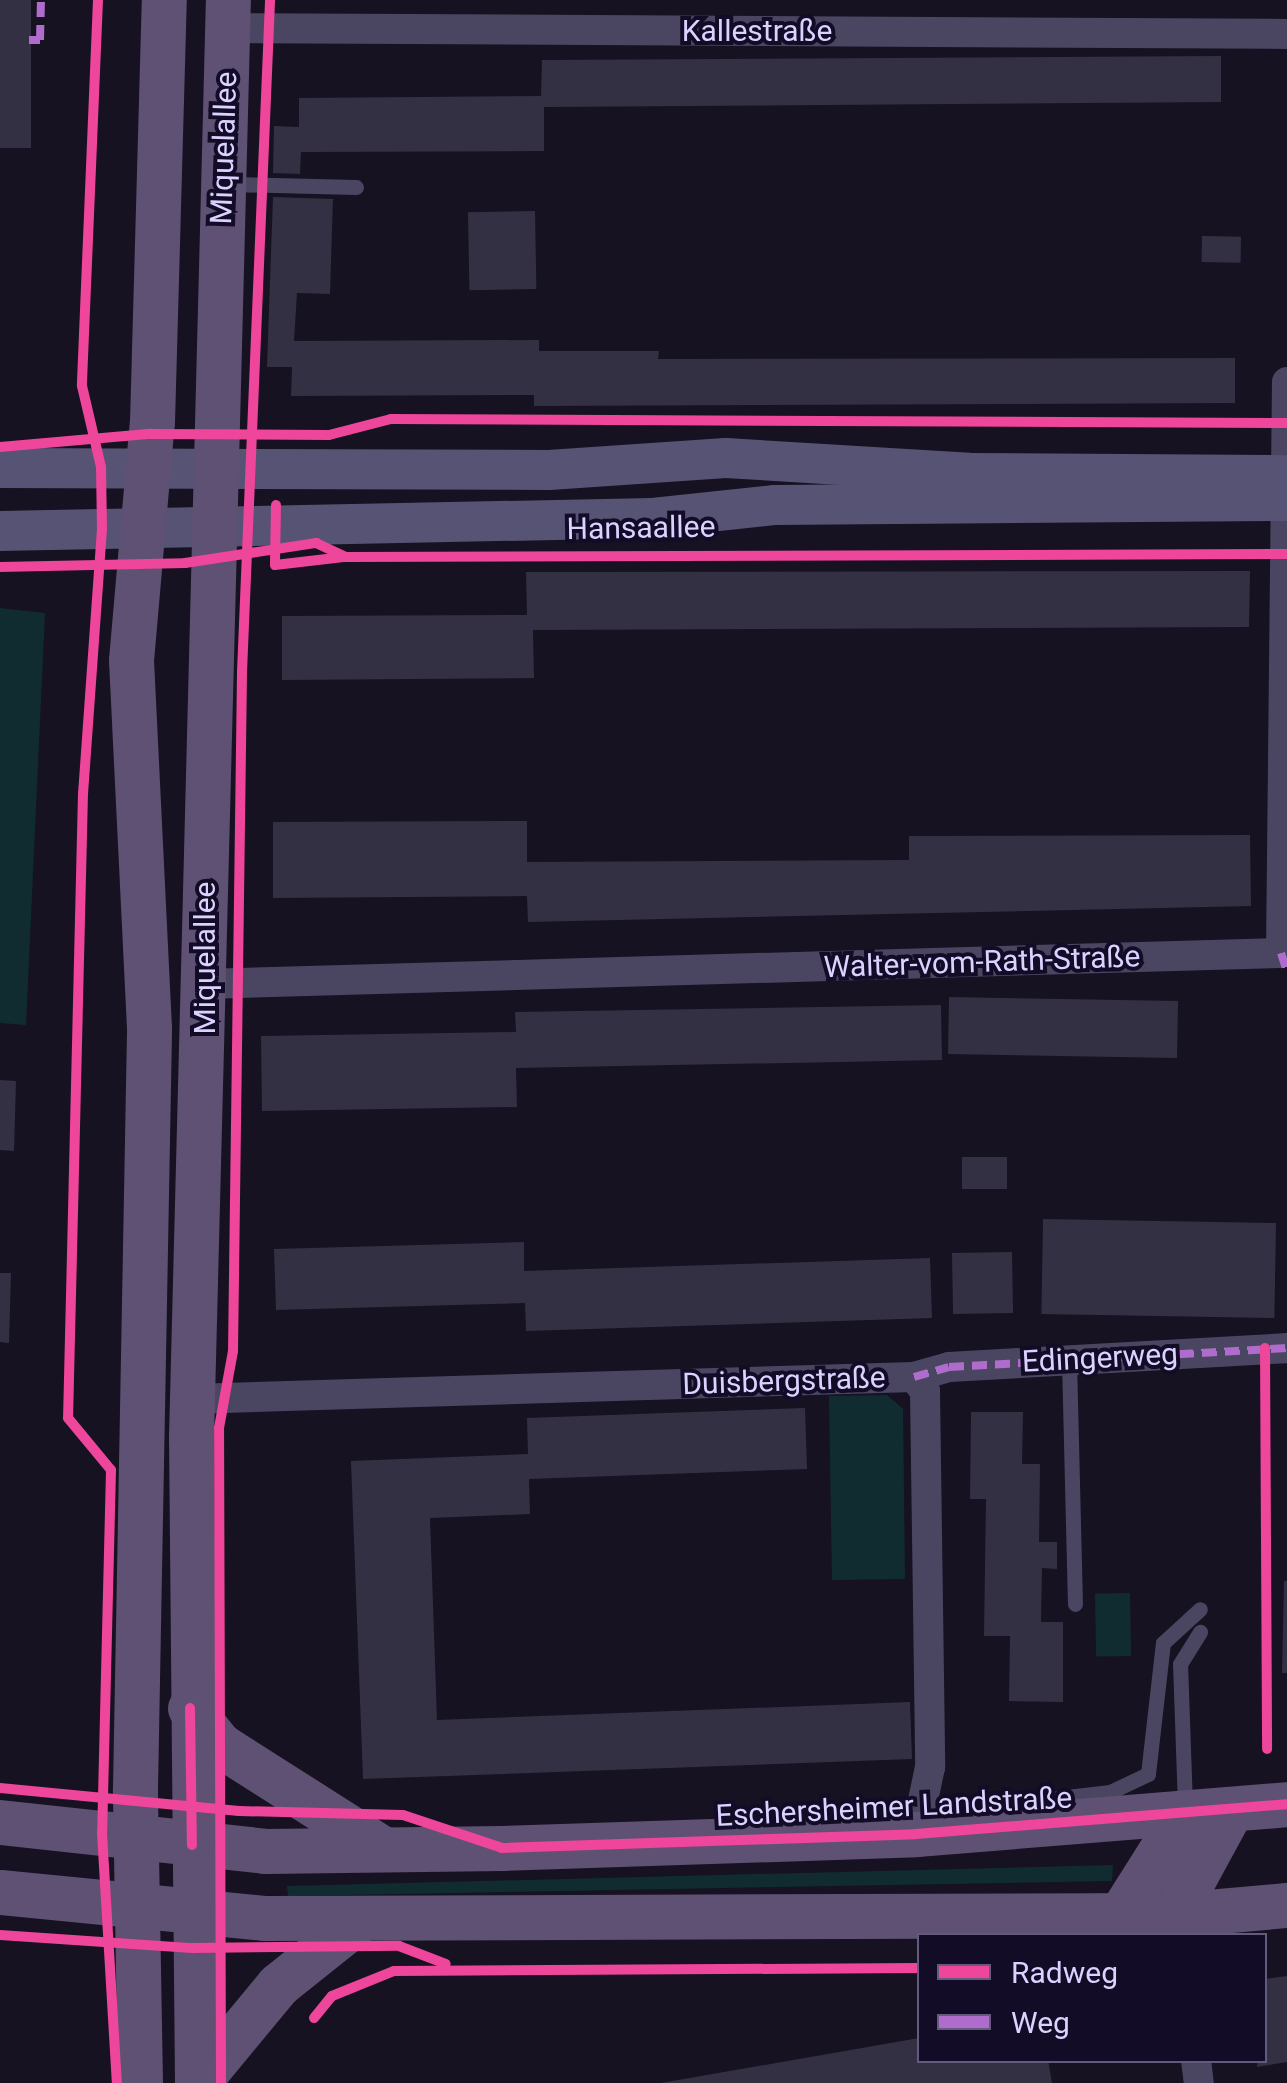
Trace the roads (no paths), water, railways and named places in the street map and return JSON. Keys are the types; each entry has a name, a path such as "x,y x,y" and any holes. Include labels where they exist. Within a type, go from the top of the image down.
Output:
{"main road":[{"name":"Miquelallee","path":"140,2083 136,1837 149,1028 130,772 140,528 149,467 164,0"},
{"name":"Miquelallee","path":"197,2083 190,1708 192,1400 228,14"},
{"name":"Hansaallee","path":"0,468 548,470 726,458 1285,488"},
{"name":"Hansaallee","path":"0,531 653,518 775,504 1285,488"},
{"path":"190,1708 220,1745 383,1849"},
{"name":"Eschersheimer Landstraße","path":"0,1822 192,1845 383,1849 936,1832 1127,1820 1287,1804"},
{"path":"1176,1925 1231,1810"},
{"path":"1120,1915 1183,1815"},
{"path":"1127,1820 1176,1925"},
{"path":"0,1892 192,1915 362,1918 1120,1915 1176,1925 1287,1906"},
{"path":"197,2083 278,1985 362,1918"}],"street":[{"name":"Kallestraße","path":"228,14 1287,34"},
{"path":"1285,488 1287,382"},
{"name":"Walter-vom-Rath-Straße","path":"204,984 1281,952 1285,488"},
{"name":"Edingerweg","path":"914,1377 1069,1360 1287,1348"},
{"name":"Duisbergstraße","path":"192,1400 914,1377 925,1391 928,1778 936,1832"}],"lane":[{"path":"223,184 356,187"},
{"path":"1069,1360 1080,1512 1075,1604"},
{"path":"936,1832 977,1806 1110,1792 1148,1774 1163,1644 1200,1609"},
{"path":"1183,1815 1180,1664 1200,1632"}]}
